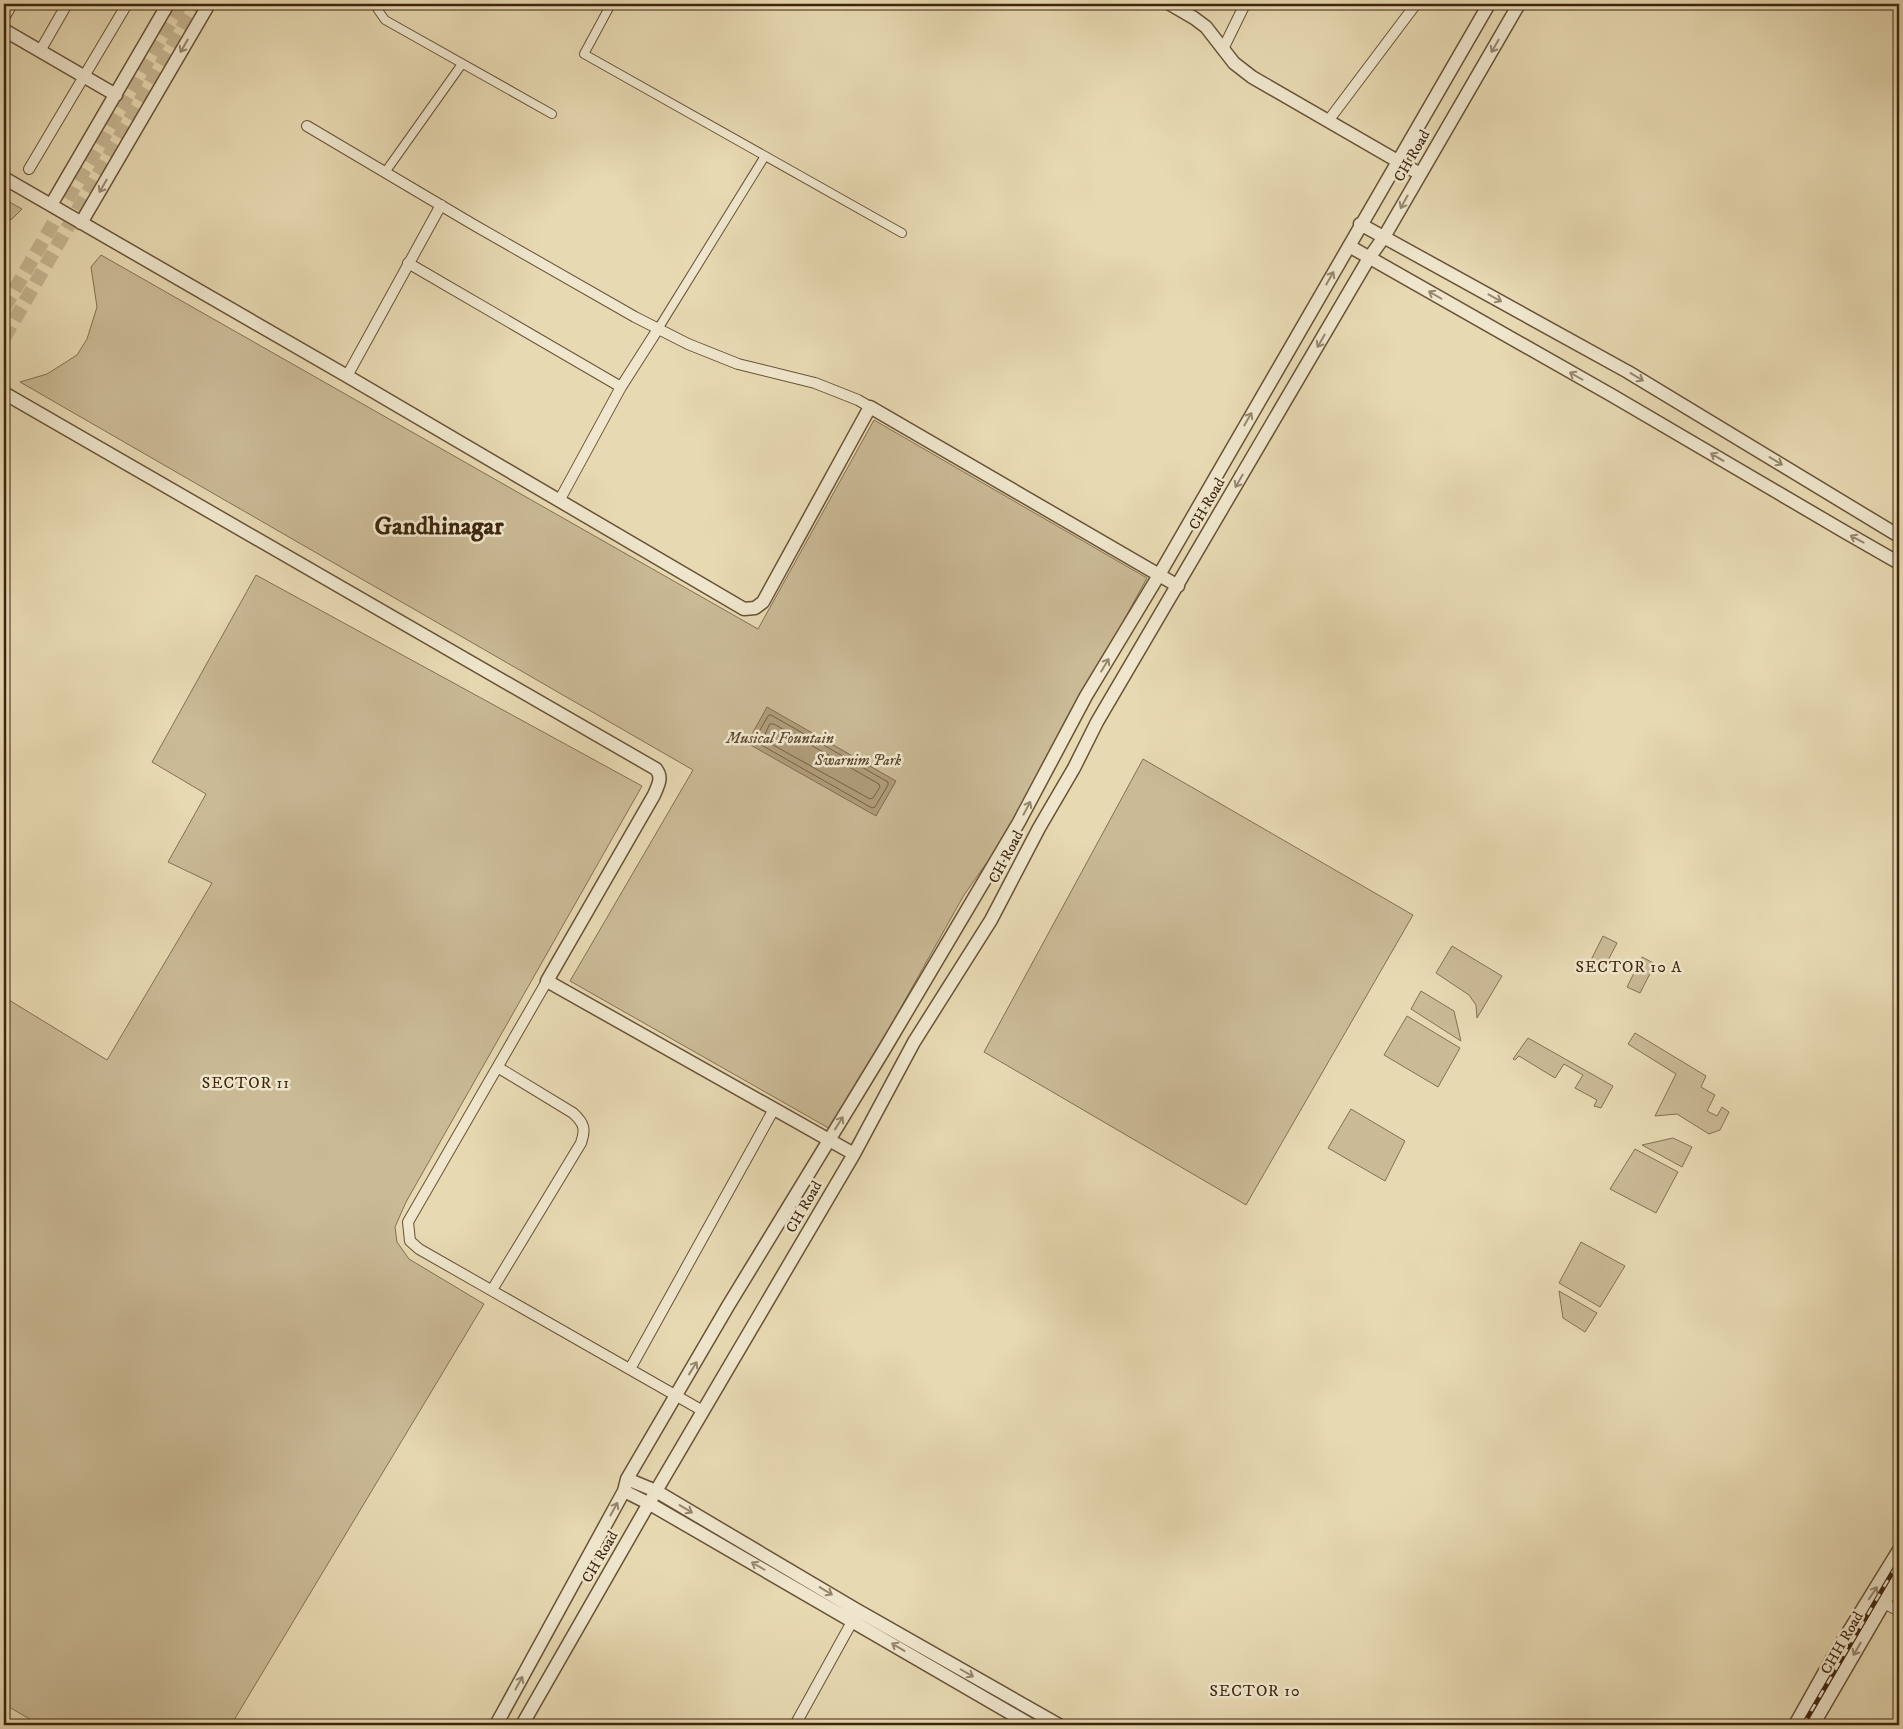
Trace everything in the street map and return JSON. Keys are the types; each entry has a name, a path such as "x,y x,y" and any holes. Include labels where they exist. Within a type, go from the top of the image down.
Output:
{"street":[{"path":"4,18 12,4"},
{"path":"40,51 67,4"},
{"path":"30,169 127,4"},
{"path":"51,205 168,4"},
{"path":"81,223 209,4"},
{"path":"376,4 385,20 552,114"},
{"path":"611,4 584,54 902,233"},
{"path":"1170,4 1194,18 1206,28 1234,63 1252,77 1420,174"},
{"path":"1223,49 1245,4"},
{"path":"1328,121 1416,4"},
{"name":"CH Road","path":"496,1725 676,1395 1010,838 1082,703 1159,575 1360,224 1489,4"},
{"name":"CH Road","path":"522,1725 656,1491 854,1154 905,1058 990,920 1039,828 1074,768 1097,722 1369,258 1384,237 1519,4"},
{"path":"4,30 116,95"},
{"path":"386,171 462,64"},
{"path":"308,126 441,205 658,329 688,344 738,364 815,383 858,400 1178,586"},
{"path":"559,501 621,387 765,156"},
{"path":"4,178 347,376 744,609 755,608 763,602 870,408"},
{"path":"347,376 441,205"},
{"path":"1360,224 1628,372 1899,536"},
{"path":"1349,246 1613,396 1899,563"},
{"path":"408,263 621,387"},
{"path":"4,393 656,769 660,774 660,781 654,795 499,1068 408,1222 410,1241 419,1249 704,1411"},
{"path":"548,982 854,1154"},
{"path":"492,1290 581,1143 584,1129 582,1121 573,1114 499,1068"},
{"path":"630,1369 774,1109"},
{"path":"626,1485 656,1491 1031,1725"},
{"path":"626,1485 650,1504 1059,1725"},
{"path":"1795,1725 1899,1550"},
{"name":"CHH Road","path":"1813,1725 1899,1577"},
{"path":"1884,1603 1899,1611"},
{"path":"795,1725 854,1614"}],"green space":[{"path":"4,199 22,209 12,219 4,222"},
{"name":"Swarnim Park","path":"101,255 758,629 874,420 1147,578 1004,838 964,895 832,1130 570,981 693,770 20,382 47,374 77,355 87,339 97,307 91,267"},
{"path":"256,575 642,786 406,1202 395,1227 397,1242 409,1259 484,1304 231,1725 40,1725 4,1704 4,997 107,1060 212,883 168,862 206,794 152,762"},
{"path":"1143,759 1413,915 1246,1205 984,1052"},
{"path":"1603,936 1617,943 1602,972 1589,964"},
{"path":"1452,946 1502,976 1477,1018 1476,1005 1469,995 1436,973"},
{"path":"1642,957 1655,964 1640,993 1627,987"},
{"path":"1421,991 1454,1011 1461,1041 1411,1009"},
{"path":"1407,1016 1460,1048 1438,1087 1384,1055"},
{"path":"1635,1033 1706,1076 1701,1087 1715,1095 1707,1111 1717,1116 1722,1107 1729,1112 1720,1130 1709,1134 1677,1114 1655,1116 1676,1074 1628,1044"},
{"path":"1528,1038 1613,1086 1601,1108 1594,1106 1597,1100 1575,1088 1583,1075 1564,1064 1555,1078 1519,1056 1515,1060 1513,1059"},
{"path":"1351,1109 1405,1141 1385,1181 1328,1148"},
{"path":"1673,1138 1692,1147 1682,1167 1642,1145"},
{"path":"1635,1149 1678,1172 1656,1213 1610,1189"},
{"path":"1581,1242 1625,1266 1600,1307 1559,1283"},
{"path":"1559,1291 1597,1313 1585,1332 1563,1318"}],"water":[{"name":"Musical Fountain","path":"767,707 896,781 876,816 747,743"}],"tunnel":[{"path":"4,308 181,4"},
{"path":"4,338 196,4"}],"railway":[{"path":"1803,1725 1899,1561"}],"district":[{"name":"Gandhinagar","path":"439,526"},
{"name":"SECTOR 10 A","path":"1629,967"},
{"name":"SECTOR 11","path":"246,1083"},
{"name":"SECTOR 10","path":"1255,1691"}]}
